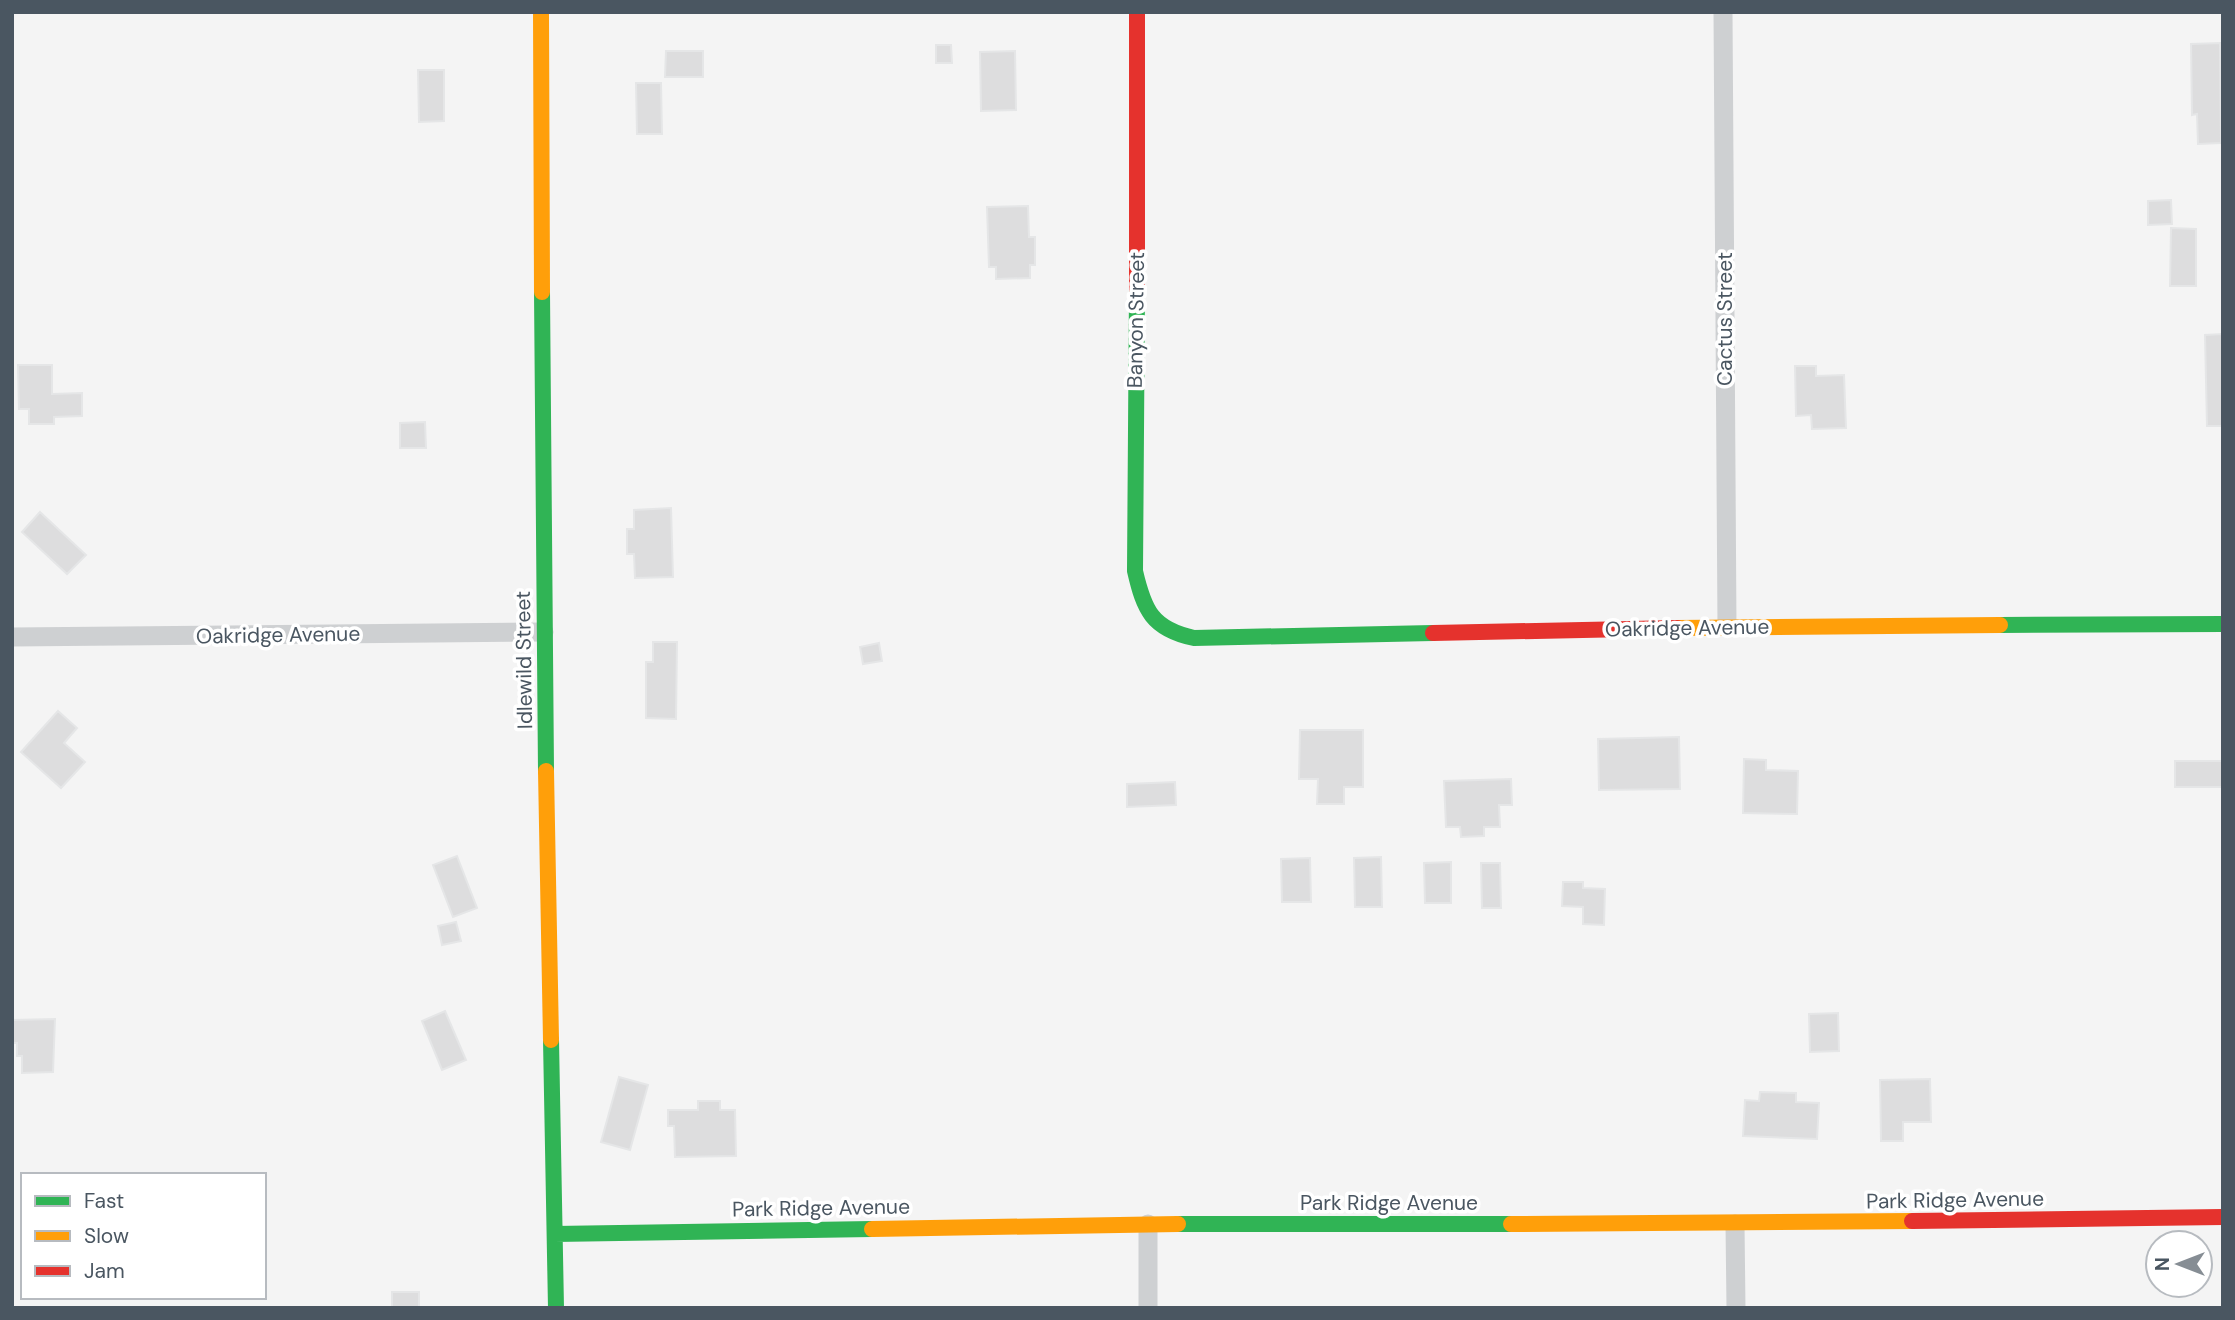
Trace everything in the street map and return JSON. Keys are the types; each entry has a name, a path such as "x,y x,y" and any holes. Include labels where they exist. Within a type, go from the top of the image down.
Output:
{"street":[{"name":"Idlewild Street","path":"541,12 544,632 556,1308"},
{"name":"Banyon Street","path":"1137,12 1134,543 1140,599 1155,623"},
{"name":"Cactus Street","path":"1723,12 1727,626"},
{"name":"Oakridge Avenue","path":"1155,623 1175,636 1194,638 1727,626 2223,624"},
{"name":"Oakridge Avenue","path":"12,637 544,632"},
{"name":"Park Ridge Avenue","path":"555,1234 1148,1224 1735,1224 2223,1217"},
{"path":"1148,1224 1148,1308"},
{"path":"1735,1224 1736,1308"}],"building":[{"path":"2220,43 2221,143 2198,144 2197,114 2192,115 2191,44"},
{"path":"936,45 951,45 952,63 936,63"},
{"path":"666,51 703,51 703,77 665,77"},
{"path":"1015,51 1016,110 981,111 980,52"},
{"path":"418,70 444,70 444,121 419,122"},
{"path":"636,83 661,83 662,134 637,134"},
{"path":"2171,200 2172,224 2148,225 2148,201"},
{"path":"1028,206 1029,237 1035,237 1035,265 1030,265 1030,278 996,279 996,267 989,267 987,207"},
{"path":"2171,228 2196,229 2196,286 2170,286"},
{"path":"2223,334 2223,426 2207,426 2205,335"},
{"path":"18,365 52,365 52,394 82,393 82,416 54,417 54,424 29,424 29,409 19,409"},
{"path":"1795,366 1816,366 1816,376 1844,375 1846,428 1812,429 1811,415 1796,416"},
{"path":"425,422 426,448 400,448 400,423"},
{"path":"671,508 673,577 635,578 634,554 627,554 627,529 634,529 634,510"},
{"path":"40,512 86,555 67,574 22,532"},
{"path":"653,642 677,642 676,719 646,718 646,662 653,662"},
{"path":"879,643 882,661 863,664 860,647"},
{"path":"58,711 77,728 64,743 85,762 61,788 21,752"},
{"path":"1300,730 1363,730 1363,787 1344,787 1344,804 1317,804 1318,779 1299,779"},
{"path":"1679,737 1680,789 1599,790 1598,739"},
{"path":"1744,759 1766,760 1766,770 1798,771 1797,814 1743,813"},
{"path":"2175,761 2223,761 2223,787 2175,787"},
{"path":"1511,779 1512,805 1499,805 1500,827 1484,827 1484,836 1461,837 1460,827 1446,827 1444,781"},
{"path":"1175,782 1176,805 1127,807 1127,784"},
{"path":"457,856 477,908 453,917 433,865"},
{"path":"1381,857 1382,907 1355,907 1354,858"},
{"path":"1310,858 1311,902 1282,902 1281,859"},
{"path":"1451,862 1451,903 1425,903 1424,863"},
{"path":"1481,863 1500,863 1501,908 1482,908"},
{"path":"1563,882 1583,882 1583,888 1605,889 1604,925 1583,924 1583,907 1562,906"},
{"path":"456,922 461,941 442,945 438,926"},
{"path":"445,1011 466,1060 442,1070 422,1021"},
{"path":"1838,1013 1839,1051 1810,1052 1809,1014"},
{"path":"55,1019 53,1072 22,1073 22,1056 17,1056 17,1043 12,1043 12,1020"},
{"path":"619,1077 648,1085 630,1150 601,1142"},
{"path":"1930,1079 1931,1122 1903,1122 1903,1141 1881,1141 1880,1080"},
{"path":"1760,1092 1796,1093 1796,1102 1819,1103 1817,1139 1743,1136 1745,1100 1759,1101"},
{"path":"698,1101 720,1101 720,1110 735,1110 736,1156 675,1157 674,1126 668,1126 668,1110 698,1110"},
{"path":"392,1292 419,1292 419,1308 392,1308"}],"traffic: fast":[{"path":"1137,290 1135,571 1142,597 1152,616 1168,629 1194,638 1433,633"},
{"path":"542,292 546,771"},
{"path":"2000,625 2223,624"},
{"path":"551,1040 556,1308"},
{"path":"1178,1224 1511,1224"},
{"path":"555,1234 872,1229"}],"traffic: slow":[{"path":"541,12 542,292"},
{"path":"1677,628 2000,625"},
{"path":"546,771 551,1040"},
{"path":"1511,1224 1912,1221"},
{"path":"872,1229 1178,1224"}],"traffic: jam":[{"path":"1137,12 1137,290"},
{"path":"1433,633 1677,628"},
{"path":"1912,1221 2223,1217"}]}
